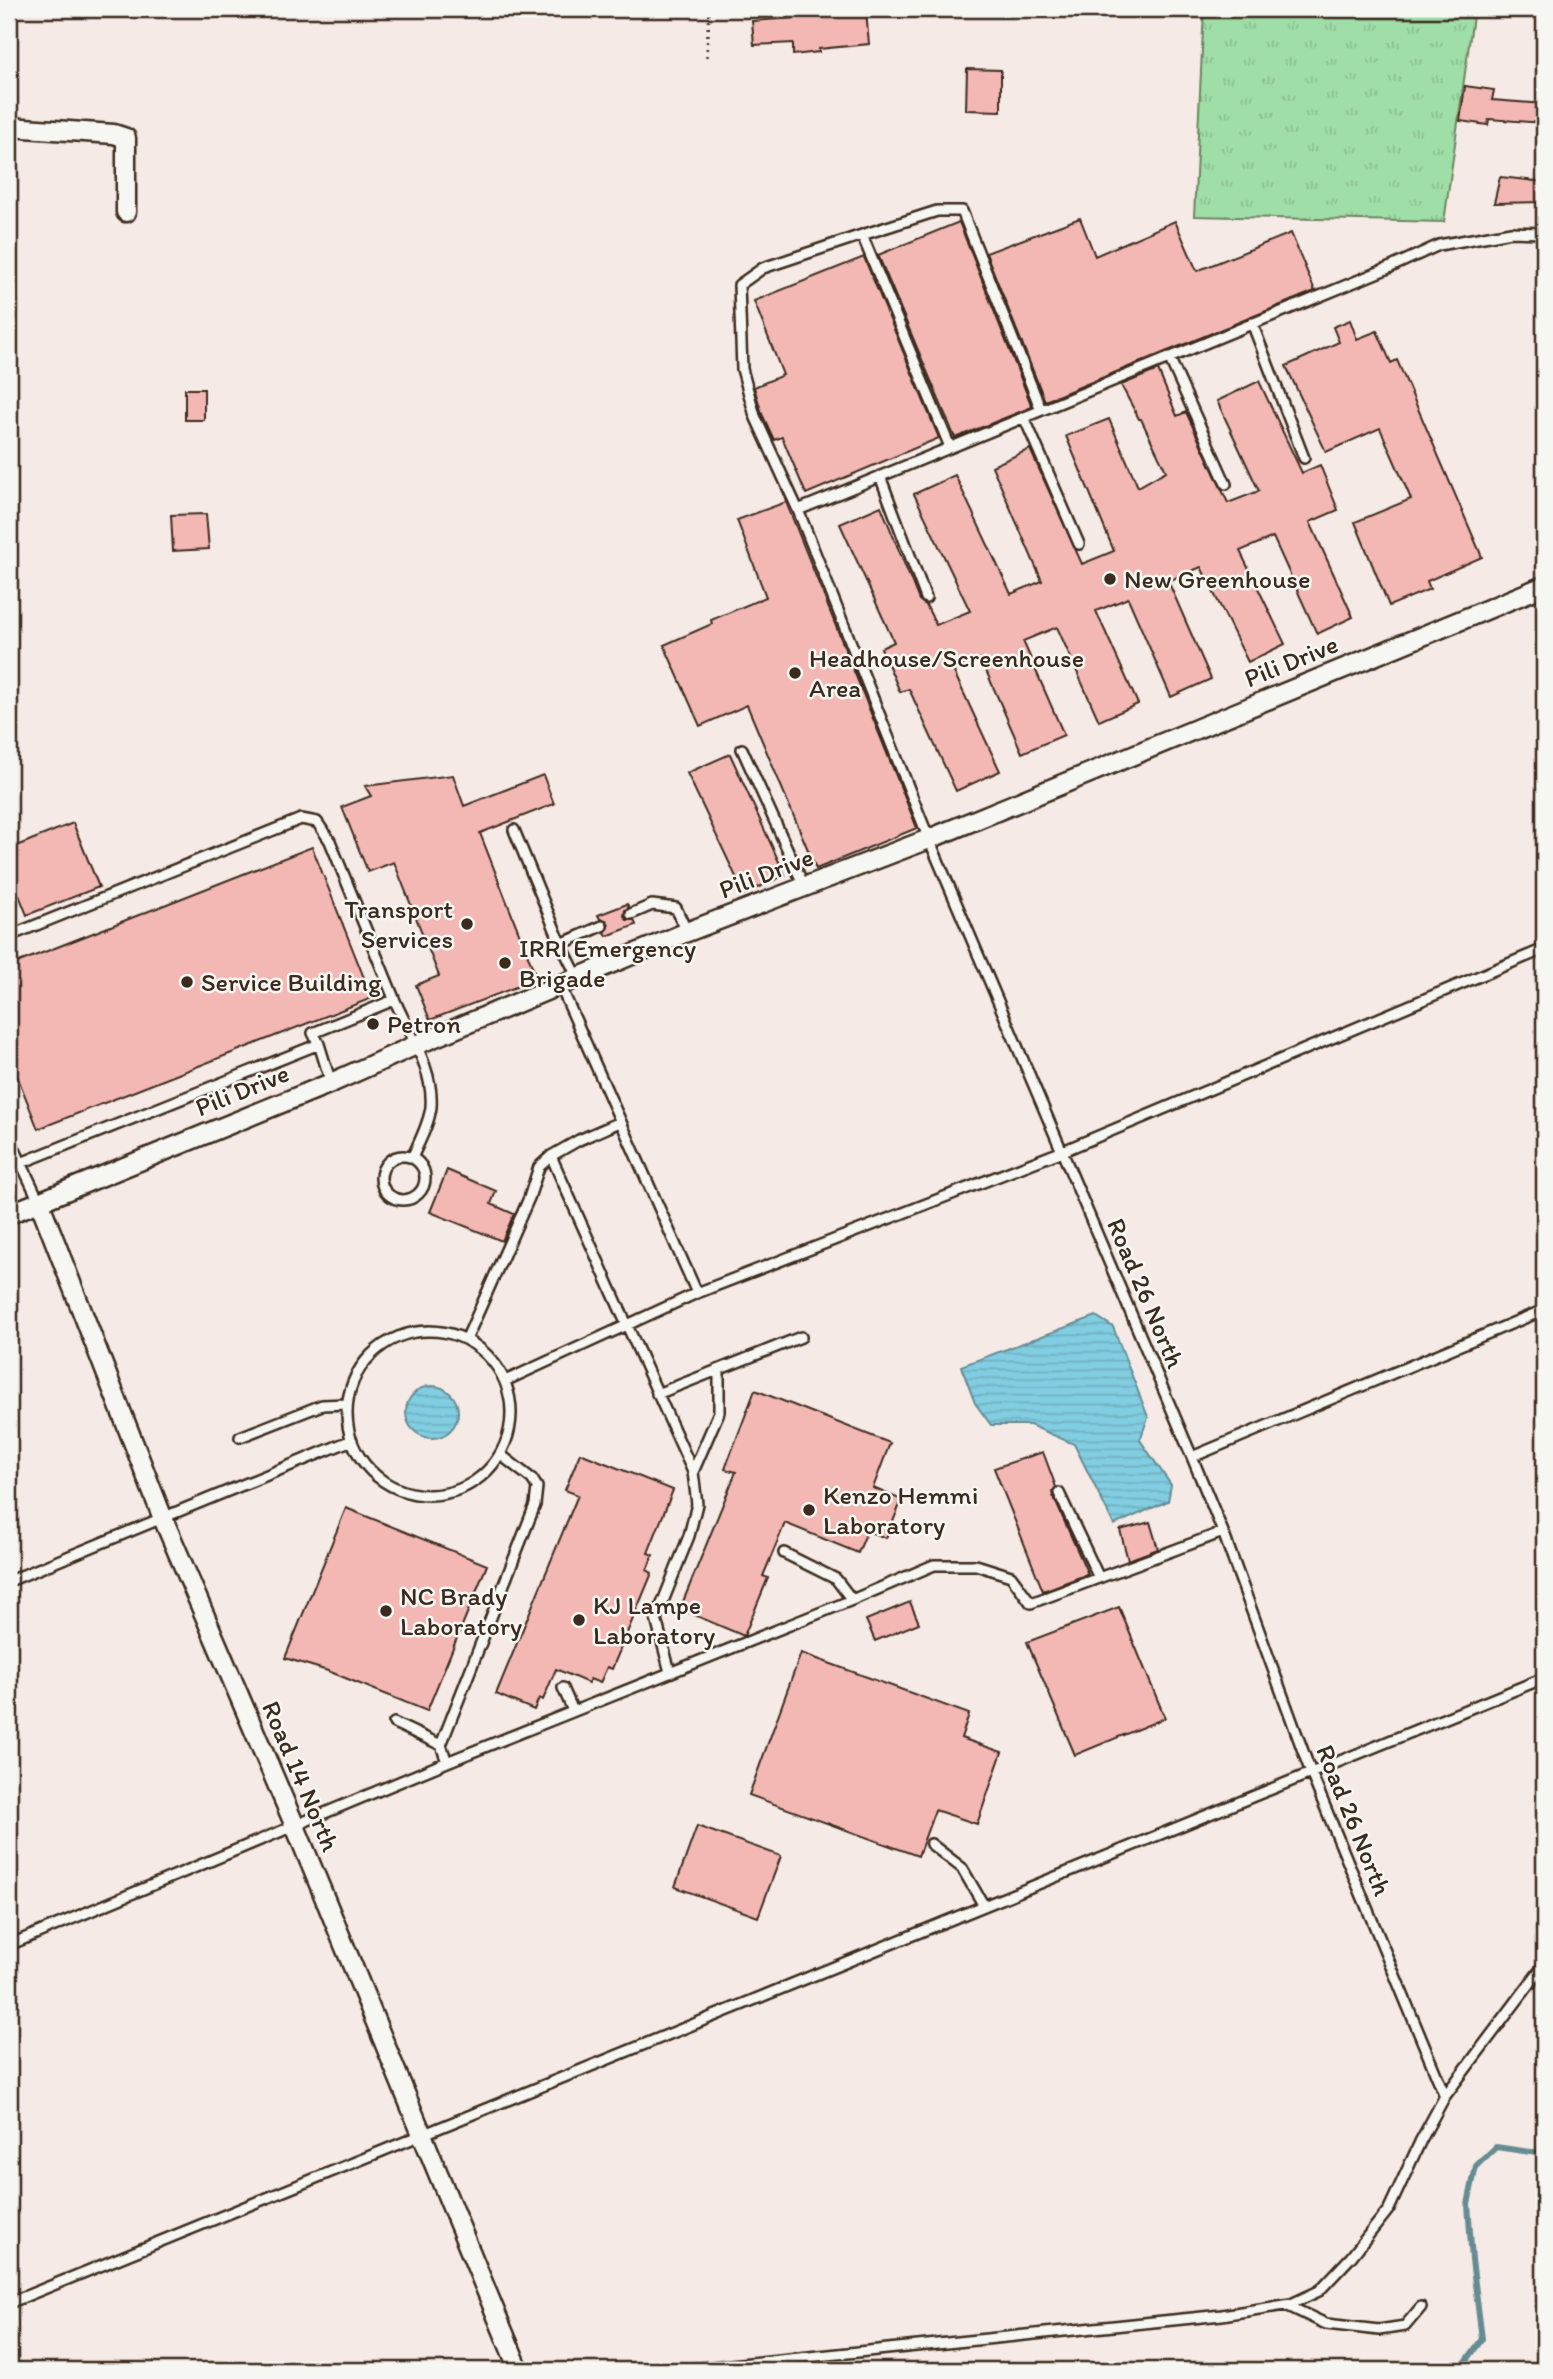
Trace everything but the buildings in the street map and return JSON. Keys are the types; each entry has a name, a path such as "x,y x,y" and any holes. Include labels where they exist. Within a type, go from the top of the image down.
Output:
{"street":[{"path":"9,127 114,134 126,138 126,212"},
{"name":"Pili Drive","path":"9,1214 331,1083 687,932 929,839 1544,586"},
{"name":"Road 14 North","path":"38,1201 162,1517 295,1826 519,2370"}],"lane":[{"path":"950,447 862,235 937,211 962,211 1041,410"},
{"path":"798,510 1439,244 1511,232 1544,233"},
{"name":"Road 26 North","path":"862,235 763,268 738,285 742,369 755,416 798,510 929,839 1223,1532 1311,1773 1445,2096"},
{"path":"1252,323 1304,458"},
{"path":"1169,357 1226,484"},
{"path":"1024,417 1079,544"},
{"path":"880,476 926,597"},
{"path":"742,749 804,886"},
{"path":"9,918 12,934 301,819 317,822 330,841 429,1080 431,1107 412,1158"},
{"path":"514,830 561,944 578,978"},
{"path":"631,914 652,905 676,908 687,932"},
{"path":"561,944 602,926"},
{"path":"505,1381 697,1293 1063,1151 1544,949"},
{"path":"560,985 697,1293"},
{"path":"331,1083 313,1033 394,1000"},
{"path":"22,1163 319,1044"},
{"path":"466,1340 529,1199 539,1167 551,1156 579,1140 620,1122"},
{"path":"9,1137 38,1201"},
{"path":"399,1156 412,1158 423,1168 425,1176 422,1190 410,1199 395,1198 384,1189 383,1169 399,1156"},
{"path":"551,1156 693,1472 696,1504 690,1536 656,1619 670,1672"},
{"path":"1192,1457 1544,1310"},
{"path":"441,1332 466,1340 482,1351 505,1381 511,1406 510,1431 500,1455 484,1475 461,1489 435,1495 408,1493 384,1482 364,1464 352,1440 347,1422 348,1404 355,1378 369,1357 390,1341 415,1333 441,1332"},
{"path":"657,1394 801,1337"},
{"path":"693,1472 719,1412 719,1371"},
{"path":"240,1437 322,1405 348,1404"},
{"path":"9,1581 352,1440"},
{"path":"447,1762 441,1745 535,1505 537,1486 532,1479 500,1455"},
{"path":"1059,1493 1099,1578"},
{"path":"9,1945 447,1762 934,1565 976,1565 1011,1576 1031,1603 1223,1532"},
{"path":"784,1552 836,1579 852,1600"},
{"path":"9,2304 1544,1678"},
{"path":"563,1688 573,1711"},
{"path":"394,1723 441,1745"},
{"path":"930,1844 962,1868 984,1906"},
{"path":"681,2370 1222,2315 1286,2305 1318,2291 1351,2257 1389,2209 1445,2096 1544,1965"},
{"path":"1286,2305 1326,2324 1379,2330 1405,2326 1421,2307"}],"path":[{"path":"707,57 709,9"}],"green space":[{"path":"1204,9 1474,9 1444,222 1194,216"}],"water":[{"path":"1096,1316 1113,1327 1148,1417 1140,1440 1171,1485 1168,1501 1114,1525 1074,1444 1030,1425 991,1425 975,1403 961,1366"},
{"path":"432,1386 442,1388 450,1394 456,1402 456,1422 450,1430 442,1436 432,1438 422,1436 414,1430 408,1422 406,1412 408,1402 414,1394 422,1388"}],"waterway":[{"path":"1460,2370 1482,2339 1468,2204 1476,2166 1496,2147 1544,2154"}],"place":[{"name":"New Greenhouse","path":"1110,579"},
{"name":"Headhouse/Screenhouse Area","path":"795,673"},
{"name":"Transport Services","path":"467,924"},
{"name":"IRRI Emergency Brigade","path":"505,963"},
{"name":"Service Building","path":"187,982"},
{"name":"Petron","path":"373,1024"},
{"name":"Kenzo Hemmi Laboratory","path":"809,1510"},
{"name":"NC Brady Laboratory","path":"386,1611"},
{"name":"KJ Lampe Laboratory","path":"579,1620"}]}
